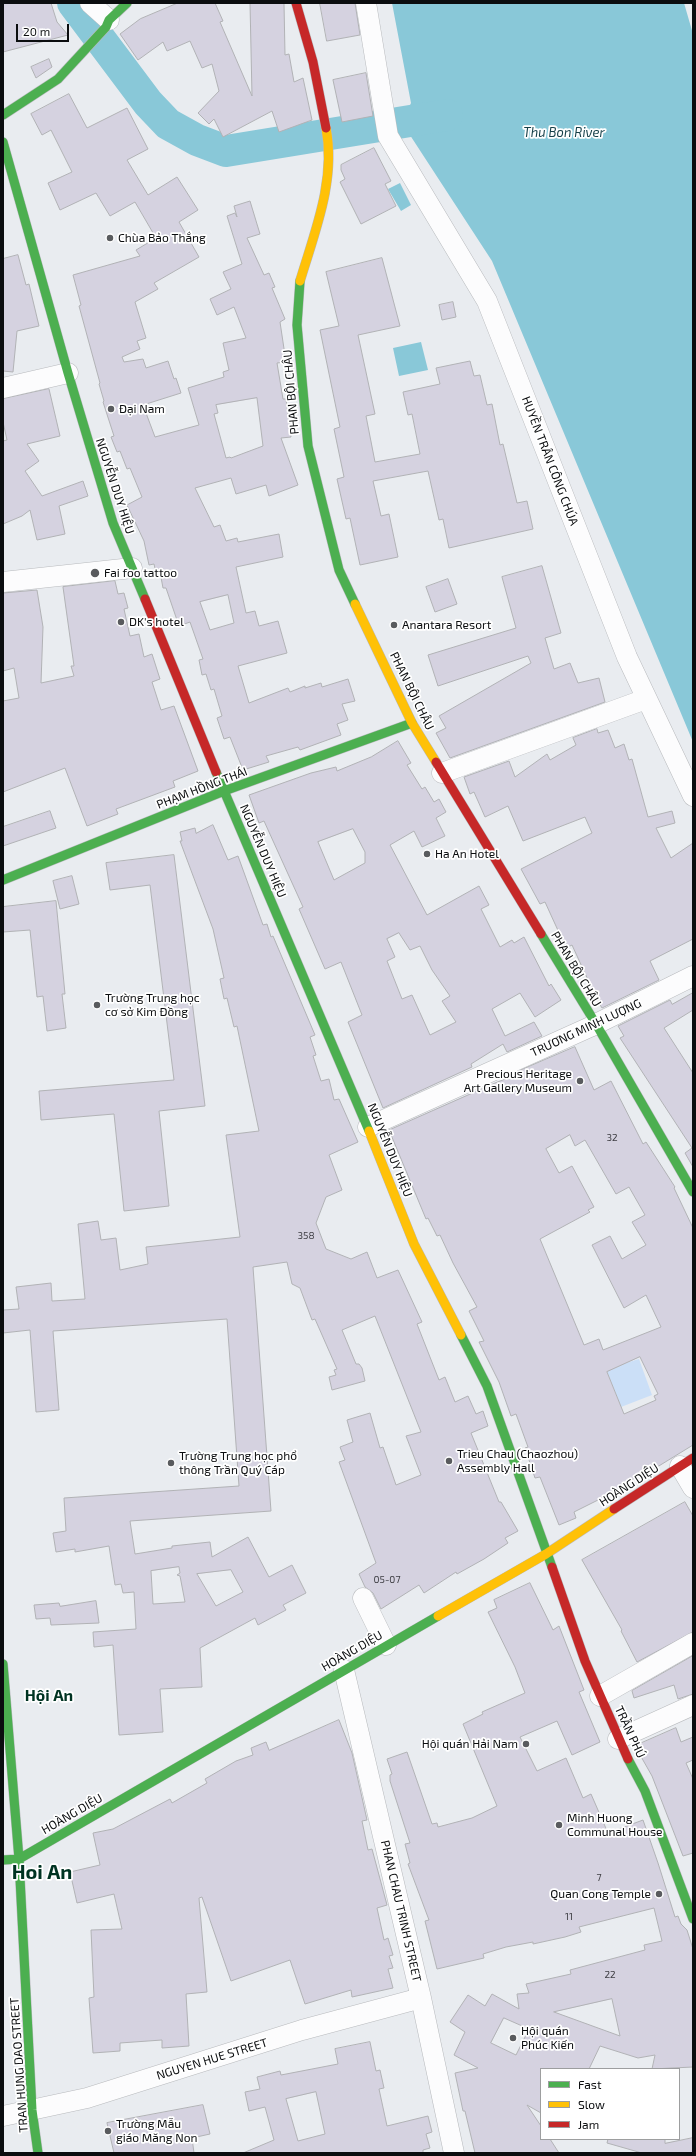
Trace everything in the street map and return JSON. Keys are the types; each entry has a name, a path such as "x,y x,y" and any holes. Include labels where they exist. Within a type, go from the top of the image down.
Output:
{"street":[{"path":"90,3 108,24"},
{"path":"3,115 58,79 127,3"},
{"name":"PHAN BỘI CHÂU","path":"296,3 323,108 329,144 328,176 323,204 299,285 297,325 308,446 339,570 412,723 596,1024 693,1192"},
{"name":"HUYỀN TRÂN CÔNG CHÚA","path":"366,3 388,136 487,300 627,657 693,796"},
{"name":"NGUYỄN DUY HIỆU","path":"3,142 68,373 113,523 224,791 368,1127 414,1244 487,1386 546,1554"},
{"path":"3,388 68,373"},
{"path":"3,582 132,568"},
{"path":"442,773 646,699"},
{"name":"PHẠM HỒNG THÁI","path":"3,880 224,791 412,723"},
{"name":"TRƯƠNG MINH LƯỢNG","path":"368,1127 596,1024 693,976"},
{"path":"686,1462 693,1488"},
{"name":"HOÀNG DIỆU","path":"18,1858 546,1554 686,1462"},
{"name":"TRẦN PHÚ","path":"546,1554 600,1696 618,1739 645,1791 693,1919"},
{"path":"364,1598 386,1645"},
{"path":"600,1696 693,1643"},
{"name":"TRAN HUNG DAO STREET","path":"3,1664 18,1858 32,2110 38,2153"},
{"name":"PHAN CHAU TRINH STREET","path":"344,1670 421,1998 454,2153"},
{"path":"618,1739 693,1705"},
{"path":"3,1860 18,1858"},
{"name":"NGUYEN HUE STREET","path":"3,2116 87,2098 302,2030 421,1998"}],"shaded area":[{"path":"639,1359 652,1395 621,1407 606,1369"}],"water":[{"path":"59,3 83,3 95,18 79,33 66,16"},
{"name":"Thu Bon River","path":"392,3 684,3 693,34 693,742 492,261 406,129 403,121 411,103"},
{"path":"400,183 411,205 401,211 388,189"},
{"path":"421,342 428,370 399,376 393,348"}],"building":[{"path":"3,3 51,3 57,22 68,35 3,52"},
{"path":"178,3 215,3 223,21 220,22 252,96 250,3 284,3 285,55 289,54 294,82 303,78 312,120 279,132 272,111 223,137 214,119 209,124 198,113 219,91 212,64 202,68 190,41 167,51 163,42 138,60 120,34 140,19"},
{"path":"320,3 355,3 360,35 327,41"},
{"path":"49,59 52,67 36,78 31,67"},
{"path":"366,73 373,116 342,122 333,80"},
{"path":"69,94 87,128 127,108 148,149 127,160 148,195 177,177 198,210 179,222 199,257 154,283 158,289 135,302 146,338 137,341 140,349 122,357 124,362 143,359 146,368 168,361 174,379 176,378 181,393 143,405 155,437 199,425 188,388 224,377 223,372 229,370 223,343 246,338 234,307 217,315 210,299 231,289 223,272 242,264 227,216 235,213 237,217 234,206 250,201 260,234 247,238 264,275 269,273 275,287 272,288 285,319 280,322 286,362 277,363 283,399 286,399 291,437 281,438 298,485 269,496 266,485 236,494 231,478 195,488 214,527 220,525 226,541 237,538 238,542 279,534 283,557 236,567 246,613 255,611 259,626 278,621 287,653 238,666 249,703 288,688 290,692 305,686 305,688 321,683 322,687 348,679 355,701 342,704 348,720 337,724 341,735 300,750 298,747 266,756 269,762 243,770 230,737 224,739 217,718 222,716 214,689 211,690 206,674 202,675 199,660 203,659 190,622 179,626 166,588 163,588 160,572 156,573 154,564 149,565 144,541 127,505 142,497 130,468 127,469 120,451 117,452 111,437 114,436 103,402 100,383 79,306 81,305 73,275 140,256 136,250 156,238 135,202 110,216 96,193 60,210 48,183 72,172 51,130 42,135 31,114","holes":["257,398 263,446 231,458 226,458 214,414 218,413 216,405","228,595 234,623 210,630 200,602"]},
{"path":"374,148 391,181 385,184 396,206 361,224 340,182 345,179 341,170 341,165"},
{"path":"18,255 26,285 29,284 39,326 17,331 13,372 3,371 3,259"},
{"path":"382,258 400,326 358,335 375,414 366,416 375,462 420,454 412,414 408,415 403,392 440,384 436,368 470,361 474,376 480,375 487,405 492,404 500,445 503,444 517,503 527,501 533,529 449,548 443,519 439,520 428,471 373,481 381,516 389,514 398,557 360,565 350,518 346,519 337,479 344,477 334,429 340,427 320,330 339,326 326,272"},
{"path":"453,302 456,317 442,320 439,305"},
{"path":"49,389 60,436 27,444 39,461 25,471 42,496 83,481 88,496 59,506 65,534 37,540 30,510 22,516 3,524 3,441 7,440 3,422 3,399"},
{"path":"542,566 561,633 545,638 554,669 570,663 578,683 599,678 605,702 450,758 436,733 446,728 439,716 531,663 528,656 438,686 428,655 516,628 502,577"},
{"path":"448,579 457,604 435,612 426,587"},
{"path":"115,581 118,594 124,593 128,608 124,609 130,636 139,634 144,657 152,654 160,679 152,682 161,710 174,706 198,771 173,781 175,787 116,809 118,814 87,826 65,768 3,792 3,701 19,698 14,668 3,671 3,593 37,590 43,627 41,683 74,676 71,666 74,666 63,587"},
{"path":"597,729 598,733 608,730 615,748 624,744 629,760 632,759 648,817 672,811 675,823 656,828 671,858 693,843 693,939 650,961 659,980 602,1008 593,993 572,945 566,948 545,902 540,904 521,869 592,833 585,817 523,841 508,806 485,817 474,792 470,794 464,777 509,761 515,777 547,754 550,760 576,745 573,738"},
{"path":"398,741 411,763 407,765 422,789 425,787 434,802 439,799 446,812 436,818 445,836 422,847 414,831 390,845 427,915 479,886 489,905 481,909 500,947 512,940 514,943 524,937 549,986 551,984 561,1000 535,1017 520,993 492,1009 505,1036 534,1022 542,1036 507,1052 503,1044 471,1064 472,1067 383,1108 348,1022 362,1015 341,962 325,969 299,909 303,907 264,821 259,823 249,795 311,773 336,767 337,771 371,757","holes":["353,829 365,852 365,863 334,880 318,842","399,933 410,950 420,946 432,970 450,996 442,1001 456,1022 430,1035 412,995 402,999 387,961 395,957 387,939"]},
{"path":"50,811 56,828 3,846 3,827"},
{"path":"213,825 228,860 238,856 263,925 267,924 271,937 273,936 315,1035 310,1037 316,1055 313,1056 321,1081 329,1079 334,1100 339,1099 358,1142 329,1155 342,1190 326,1197 316,1223 326,1249 351,1259 367,1252 377,1278 398,1270 422,1322 417,1324 439,1380 445,1377 455,1402 468,1396 476,1414 483,1411 488,1426 471,1433 499,1502 501,1502 518,1531 505,1538 508,1543 484,1559 457,1574 456,1572 424,1593 419,1585 381,1609 373,1593 365,1587 359,1574 376,1563 339,1462 345,1460 340,1447 353,1442 347,1420 370,1413 380,1448 383,1447 396,1485 421,1475 406,1436 421,1432 375,1316 342,1330 356,1364 359,1364 362,1368 365,1381 332,1390 329,1377 336,1375 334,1370 337,1369 315,1319 312,1320 300,1288 292,1284 287,1262 253,1267 271,1511 130,1521 135,1554 172,1548 172,1546 210,1542 212,1557 248,1537 269,1577 292,1565 306,1593 283,1605 286,1610 258,1625 255,1618 200,1648 202,1687 160,1689 163,1732 119,1735 113,1645 94,1647 93,1632 136,1629 134,1592 123,1593 121,1584 115,1585 109,1546 75,1552 75,1549 56,1552 53,1533 66,1531 64,1498 239,1486 227,1319 53,1331 59,1410 36,1412 30,1330 3,1333 3,1310 19,1309 16,1287 51,1283 52,1301 85,1299 78,1224 98,1221 101,1240 116,1238 120,1270 148,1264 146,1247 240,1237 226,1135 259,1131 237,1026 234,1027 227,998 224,999 220,979 224,978 213,929 180,841 182,841 180,832 195,828 196,833","holes":["179,1567 180,1573 177,1575 180,1576 185,1602 153,1604 151,1571","231,1570 243,1592 216,1606 197,1574"]},
{"path":"174,855 205,1106 159,1111 169,1206 124,1211 114,1114 41,1120 39,1091 174,1080 150,885 110,890 106,863"},
{"path":"72,876 79,904 60,909 53,881"},
{"path":"56,901 65,994 62,994 66,1028 47,1031 43,996 37,997 30,930 3,932 3,907"},
{"path":"693,993 693,1010 664,1028 693,1073 693,1167 685,1153 692,1148 620,1038 624,1036 618,1026 670,1000 672,1004"},
{"path":"575,1047 594,1090 611,1081 643,1144 646,1142 675,1187 674,1188 693,1228 693,1445 649,1472 648,1470 598,1500 574,1512 576,1518 559,1525 540,1477 535,1478 525,1448 528,1447 516,1414 511,1416 499,1382 479,1342 484,1341 469,1311 477,1307 453,1263 440,1235 437,1236 428,1218 426,1219 389,1130 518,1074 517,1072","holes":["570,1135 575,1146 585,1140 616,1194 629,1187 645,1215 632,1222 646,1245 622,1259 610,1236 592,1245 624,1308 646,1295 661,1327 603,1350 599,1339 584,1345 540,1239 590,1212 588,1210 594,1207 572,1166 559,1173 546,1149","640,1357 658,1394 654,1396 656,1400 624,1414 607,1372"]},
{"path":"685,1502 693,1516 693,1632 637,1662 621,1631 622,1630 582,1560"},
{"path":"530,1583 553,1630 559,1626 584,1690 579,1692 600,1742 572,1755 557,1721 520,1737 537,1771 566,1758 583,1798 591,1794 608,1833 643,1820 675,1917 678,1916 681,1924 687,1930 693,1949 693,2067 652,2068 655,2055 638,2058 600,2046 589,2068 540,2068 540,2112 527,2105 540,2124 540,2140 551,2140 559,2153 475,2153 465,2111 463,2111 455,2073 478,2068 454,2055 465,2032 450,2022 468,1995 485,2006 492,1994 519,2009 517,1994 529,1993 526,1984 571,1974 570,1970 645,1950 644,1945 662,1941 654,1908 579,1927 581,1932 565,1937 533,1944 533,1942 506,1947 483,1954 484,1958 437,1969 425,1921 429,1920 408,1864 410,1863 405,1844 410,1843 390,1781 390,1775 392,1774 387,1759 407,1752 432,1824 437,1823 438,1827 472,1818 497,1806 463,1724 483,1714 482,1712 525,1693 515,1667 488,1612 497,1608 494,1600","holes":["612,1999 620,2036 554,2012","504,2018 529,2029 516,2055 491,2043"]},
{"path":"96,1601 99,1623 51,1625 50,1618 36,1619 34,1605 59,1603 60,1606"},
{"path":"693,1656 693,1694 678,1699 674,1685 634,1698 632,1691"},
{"path":"339,1720 352,1753 367,1820 362,1821 368,1850 372,1849 387,1905 377,1908 384,1940 388,1938 393,1955 389,1956 393,1968 388,1969 393,1988 352,1997 351,1990 305,2004 290,1960 231,1981 202,1897 199,1898 207,1992 186,1994 189,2046 162,2048 162,2040 120,2043 120,2051 93,2053 89,1998 94,1997 91,1930 122,1929 114,1894 77,1903 70,1872 100,1865 93,1833 113,1829 170,1799 172,1803 207,1783 205,1779 236,1761 253,1755 251,1748 266,1742 269,1750"},
{"path":"676,1728 681,1742 693,1737 693,1760 686,1763 693,1779 693,1853 683,1856 652,1776 635,1746"},
{"path":"370,2042 376,2071 380,2070 384,2088 379,2089 387,2126 428,2116 432,2132 426,2134 430,2148 423,2150 423,2153 243,2153 274,2140 265,2107 249,2111 245,2092 260,2089 257,2077 280,2071 281,2075 338,2064 335,2049","holes":["316,2092 325,2134 298,2141 286,2099"]},
{"path":"203,2105 210,2134 192,2138 194,2153 114,2153 107,2123"},
{"path":"693,2138 693,2153 642,2153 607,2143 608,2140 665,2140 665,2143"}],"waterway":[{"path":"73,3 148,103 168,124 197,140 226,151 447,115"}],"traffic: fast":[{"path":"3,115 58,79 106,27 109,20 127,3"},
{"path":"3,142 68,373 113,523 145,599"},
{"path":"300,281 297,325 308,446 339,570 355,604"},
{"path":"3,880 224,791 412,723"},
{"path":"216,772 369,1131"},
{"path":"541,934 596,1024 693,1192"},
{"path":"461,1335 487,1386 552,1567"},
{"path":"3,1860 19,1859 438,1616"},
{"path":"3,1664 19,1859 32,2110 38,2153"},
{"path":"628,1759 645,1791 693,1919"}],"traffic: slow":[{"path":"300,281 317,224 326,186 328,167 326,128"},
{"path":"355,604 412,723 436,762"},
{"path":"369,1131 414,1244 461,1335"},
{"path":"438,1616 546,1554 614,1509"}],"traffic: jam":[{"path":"296,3 313,62 326,128"},
{"path":"145,599 216,772"},
{"path":"436,762 541,934"},
{"path":"614,1509 693,1458"},
{"path":"552,1567 585,1661 628,1759"}],"place":[{"name":"Chùa Bảo Thắng","path":"110,238"},
{"name":"Đại Nam","path":"111,409"},
{"name":"Fai foo tattoo","path":"95,573"},
{"name":"DK's hotel","path":"121,622"},
{"name":"Anantara Resort","path":"394,625"},
{"name":"Ha An Hotel","path":"427,854"},
{"name":"Trường Trung học cơ sở Kim Đồng","path":"97,1005"},
{"name":"Precious Heritage Art Gallery Museum","path":"580,1081"},
{"name":"Trieu Chau (Chaozhou) Assembly Hall","path":"449,1461"},
{"name":"Trường Trung học phổ thông Trần Quý Cáp","path":"171,1463"},
{"name":"Hội quán Hải Nam","path":"526,1744"},
{"name":"Minh Huong Communal House","path":"559,1825"},
{"name":"Quan Cong Temple","path":"659,1894"},
{"name":"Hội quán Phúc Kiến","path":"513,2038"},
{"name":"Trường Mẫu giáo Măng Non","path":"108,2131"}],"district":[{"name":"Hội An","path":"49,1696"},
{"name":"Hoi An","path":"42,1872"}]}
